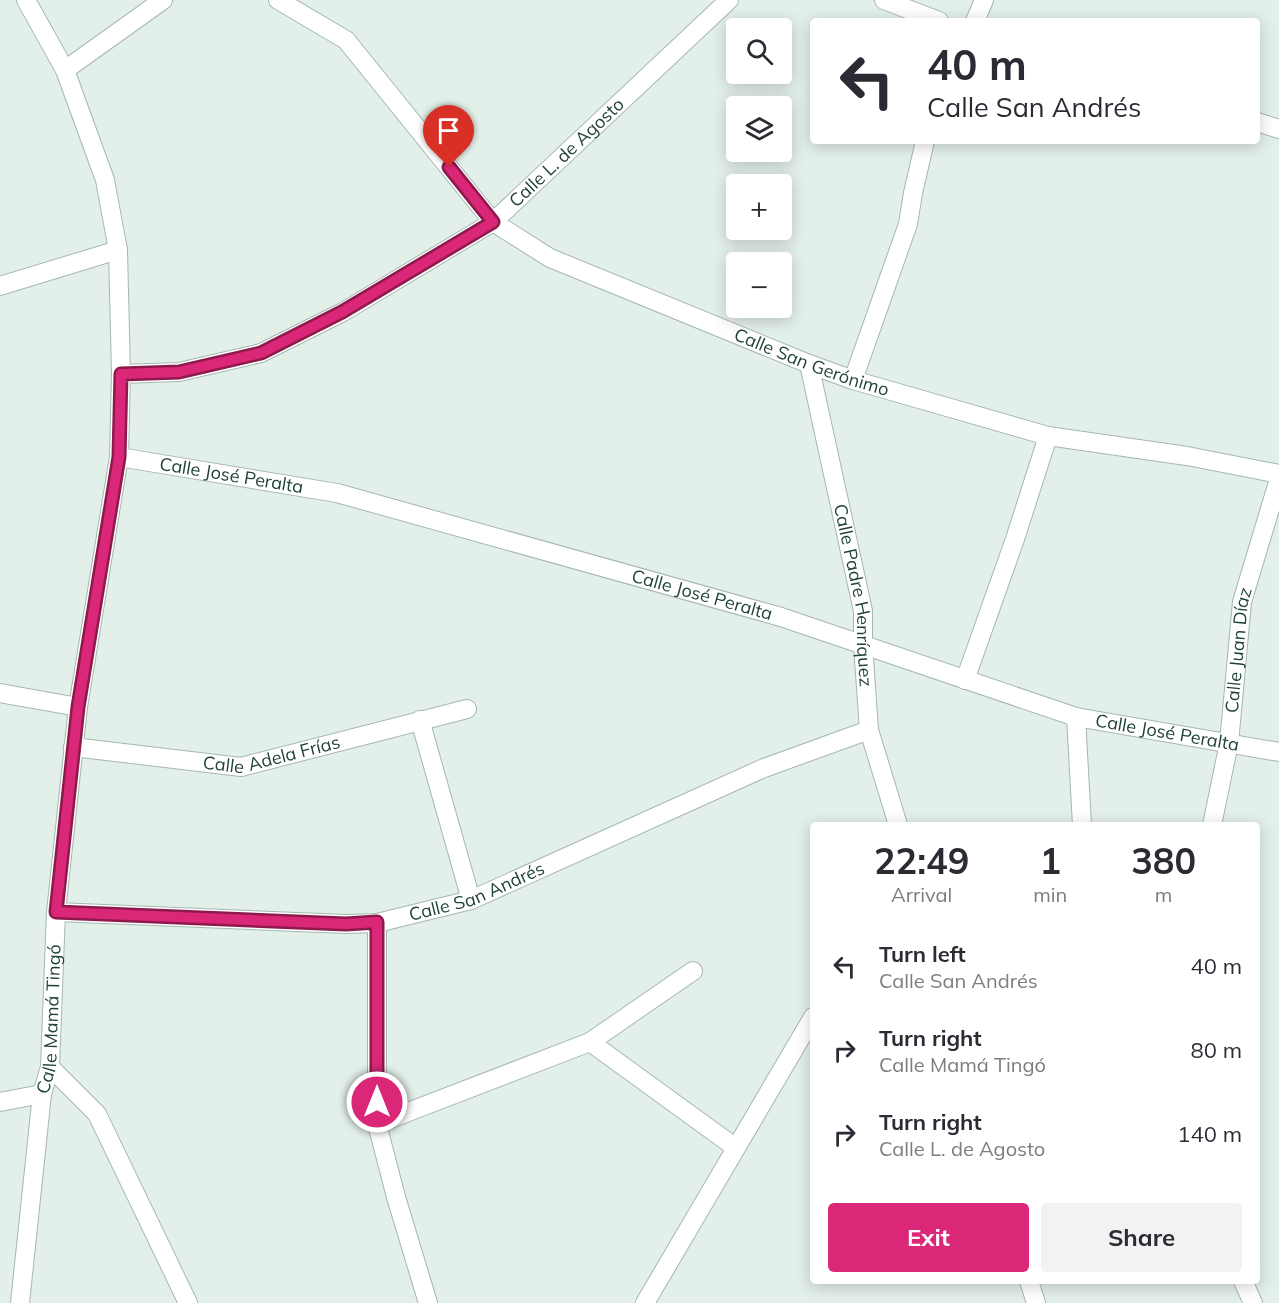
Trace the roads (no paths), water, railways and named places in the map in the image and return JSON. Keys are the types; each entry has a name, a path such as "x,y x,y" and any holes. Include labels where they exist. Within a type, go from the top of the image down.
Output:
{"street":[{"name":"Calle Mamá Tingó","path":"21,1303 42,1094 50,1067 56,912 73,747 119,457 121,374 118,250 105,180 65,70 26,0"},
{"path":"65,70 163,0"},
{"name":"Calle San Gerónimo","path":"278,0 346,40 493,222 550,258 853,380 1048,436 1187,456 1279,477"},
{"name":"Calle L. de Agosto","path":"121,374 179,372 261,353 342,312 493,222 729,0"},
{"path":"884,0 931,18"},
{"path":"976,18 984,0"},
{"path":"1260,123 1279,129"},
{"path":"853,380 908,224 924,144"},
{"path":"0,286 118,250"},
{"name":"Calle Padre Henríquez","path":"809,364 863,611 869,730 897,822"},
{"path":"965,680 1016,539 1048,436"},
{"name":"Calle José Peralta","path":"119,457 337,493 781,617 1076,717 1279,752"},
{"name":"Calle Juan Díaz","path":"1213,822 1229,743 1242,602 1279,477"},
{"path":"0,693 78,707"},
{"name":"Calle Adela Frías","path":"73,747 241,767 467,709"},
{"path":"1076,717 1082,822"},
{"path":"420,720 471,900"},
{"name":"Calle San Andrés","path":"56,912 346,924 377,922 471,900 764,768 869,730"},
{"path":"377,922 377,1124 428,1303"},
{"path":"377,1124 590,1042 693,971"},
{"path":"645,1303 810,1022"},
{"path":"590,1042 736,1148"},
{"path":"50,1067 97,1114 188,1303"},
{"path":"0,1102 42,1094"},
{"path":"1030,1284 1036,1303"},
{"path":"1244,1284 1253,1303"}]}
